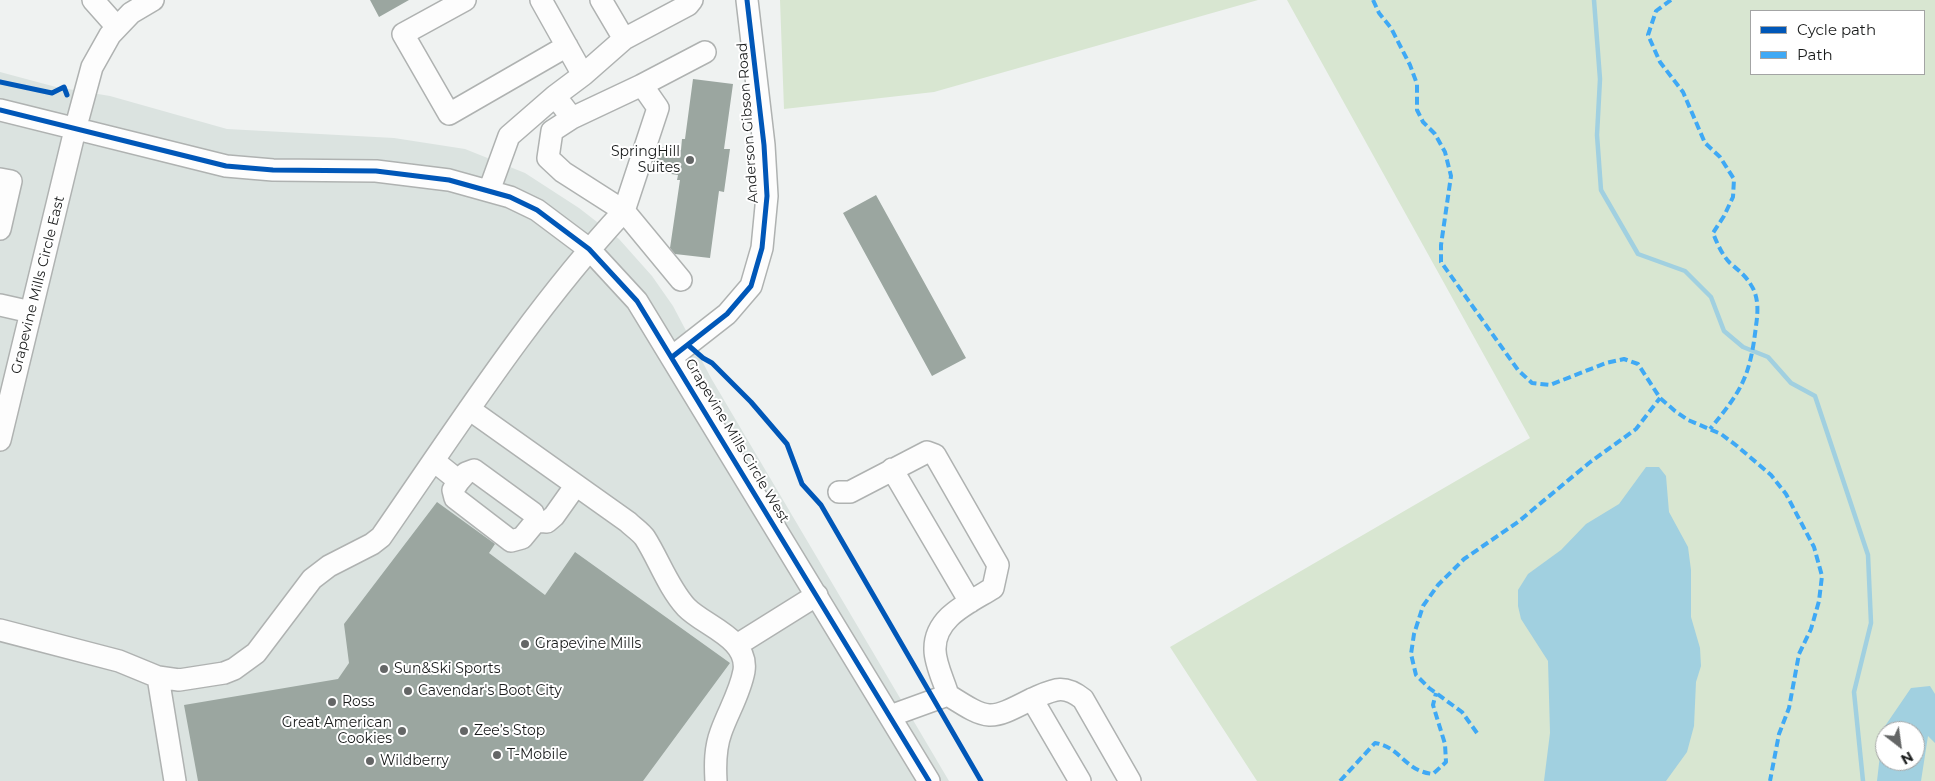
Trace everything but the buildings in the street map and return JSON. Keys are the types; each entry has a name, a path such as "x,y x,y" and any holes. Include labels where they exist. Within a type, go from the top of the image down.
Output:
{"street":[{"path":"93,0 117,28"},
{"path":"75,130 92,67 110,36 131,13 153,0"},
{"path":"465,0 403,34 449,114 567,46"},
{"path":"541,0 583,75"},
{"path":"601,0 624,39"},
{"path":"489,191 509,136 624,39 692,0"},
{"name":"Anderson Gibson Road","path":"672,357 728,314 751,286 762,248 767,196 764,145 747,0"},
{"path":"681,280 624,212 563,172 548,158 552,131 572,118 704,52"},
{"path":"0,630 112,659 158,677 180,680 229,671 248,660 268,640 312,579 330,566 372,544 381,537 469,409 589,249 624,212 658,108 642,84"},
{"path":"555,96 572,118"},
{"name":"Grapevine Mills Circle West","path":"0,110 226,166 273,170 376,171 449,180 510,197 537,210 589,249 638,301 929,781"},
{"name":"Grapevine Mills Circle East","path":"0,440 75,130"},
{"path":"0,179 12,181 1,224"},
{"path":"0,305 31,312"},
{"path":"469,409 576,485 644,537 674,590 687,607 737,645 743,657 744,671 733,706 720,733 715,761 716,781"},
{"path":"839,492 850,492 927,452 935,455 998,565 993,588 970,602 944,622 936,633 934,651 948,695 977,714 991,716 1000,715 1056,688 1072,690 1083,699 1130,781"},
{"path":"434,462 459,481"},
{"path":"892,469 970,602"},
{"path":"474,470 533,513 536,521 522,538 511,541 454,498 454,490 466,473 474,470"},
{"path":"536,521 547,522 554,516 576,485"},
{"path":"737,645 817,595"},
{"path":"158,677 175,781"},
{"path":"890,716 948,695"},
{"path":"1032,699 1080,781"}],"shaded area":[{"path":"0,72 56,87 110,96 227,129 394,138 465,149 525,173 579,208 619,239 652,276 673,306 711,378 949,781 0,781"}],"green space":[{"path":"780,0 1258,0 934,92 784,109"},
{"path":"1287,0 1935,0 1935,781 1257,781 1170,647 1530,438"}],"water":[{"path":"1646,467 1659,467 1666,476 1669,512 1688,547 1691,570 1691,617 1700,648 1701,666 1696,682 1694,726 1687,752 1666,781 1544,781 1550,733 1548,661 1521,619 1518,606 1518,590 1528,574 1561,550 1586,524 1619,504"},
{"path":"1930,686 1935,694 1935,743 1928,736 1925,755 1925,721 1888,721 1911,688"},
{"path":"1878,771 1923,771 1921,781 1877,781"}],"waterway":[{"path":"1594,0 1600,79 1597,135 1601,190 1638,254 1685,271 1711,297 1724,331 1743,347 1768,357 1791,383 1815,396 1868,555 1871,623 1854,692 1863,781"}],"marked path":[{"path":"1373,0 1379,13 1391,28 1410,65 1417,84 1417,110 1423,122 1435,134 1445,152 1451,176 1441,245 1441,262 1518,370 1532,383 1550,385 1606,363 1624,359 1638,364 1660,398 1675,411 1688,420 1721,434 1771,475 1786,494 1814,547 1822,576 1819,601 1811,629 1799,654 1789,708 1779,734 1770,781"},
{"path":"1671,0 1656,11 1648,35 1660,62 1683,92 1705,143 1720,157 1734,179 1733,197 1713,233 1718,245 1730,263 1751,285 1757,305 1754,343 1743,382 1730,404 1710,429"},
{"path":"1477,733 1462,712 1429,688 1416,675 1411,654 1414,634 1423,606 1438,585 1464,559 1518,522 1589,463 1636,429 1660,398"},
{"path":"1340,781 1375,743 1391,749 1415,768 1433,774 1446,762 1445,744 1433,705 1436,693"}],"cycle path":[{"path":"672,357 727,314 751,286 762,248 767,196 764,145 747,0"},
{"path":"0,82 52,93 64,87 67,95"},
{"path":"0,110 226,166 273,170 376,171 449,180 510,197 537,210 589,249 637,301 929,781"},
{"path":"688,345 712,363 751,402 787,444 802,484 821,505 981,781"}],"place":[{"name":"SpringHill Suites","path":"690,160"},
{"name":"Grapevine Mills","path":"525,644"},
{"name":"Sun&Ski Sports","path":"384,669"},
{"name":"Cavendar's Boot City","path":"408,691"},
{"name":"Ross","path":"332,702"},
{"name":"Great American Cookies","path":"402,731"},
{"name":"Zee’s Stop","path":"464,731"},
{"name":"T-Mobile","path":"497,755"},
{"name":"Wildberry","path":"370,761"}]}
